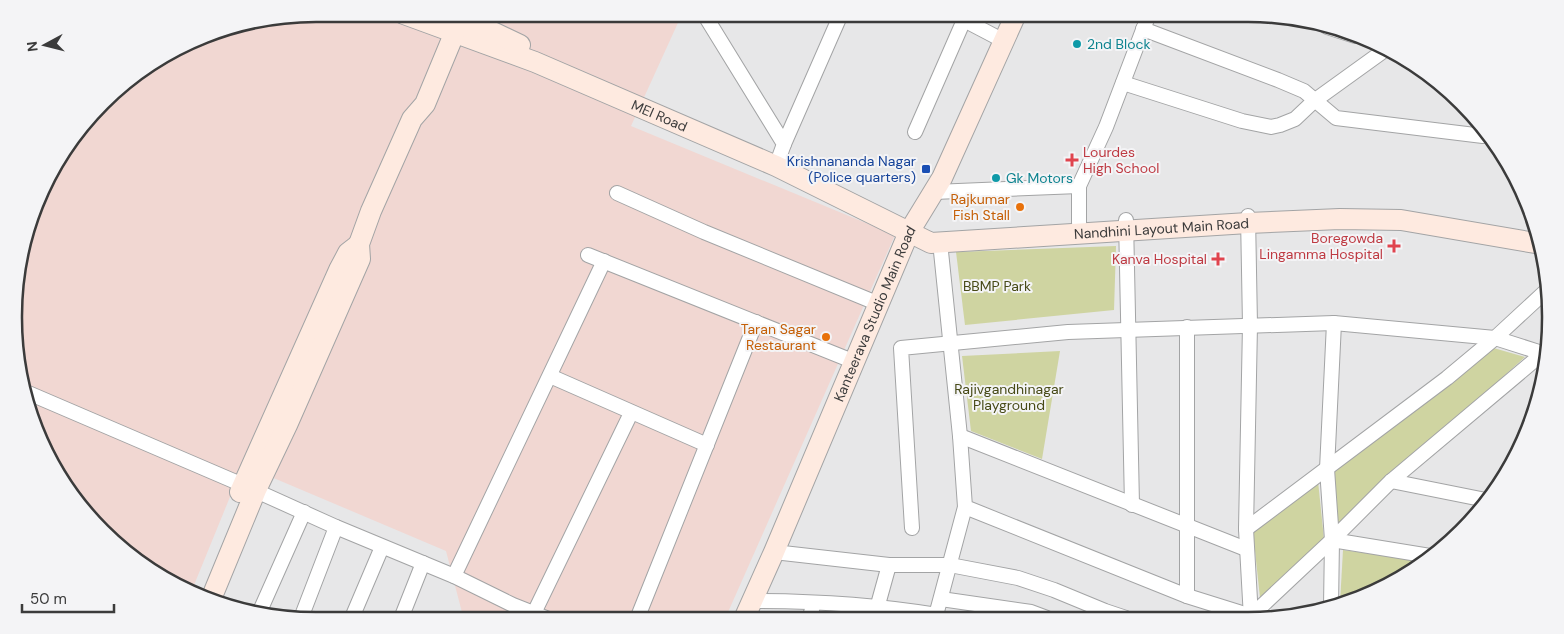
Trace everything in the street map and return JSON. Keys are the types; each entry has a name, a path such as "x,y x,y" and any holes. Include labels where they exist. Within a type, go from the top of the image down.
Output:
{"main road":[{"path":"201,588 280,421 340,270 348,253 359,244 412,119 425,104 452,22"},
{"name":"MEI Road","path":"459,22 535,62 780,156 911,228"},
{"name":"Kanteerava Studio Main Road","path":"747,612 911,228 942,178 1013,22"},
{"path":"1248,218 1339,208 1404,209 1528,228"},
{"name":"Nandhini Layout Main Road","path":"911,228 930,243 1127,225 1248,218 1401,220 1531,242"},
{"path":"911,228 931,234 1079,223 1127,225"},
{"path":"213,593 249,488"}],"street":[{"path":"708,22 780,156"},
{"path":"780,156 838,22"},
{"path":"915,132 963,22"},
{"path":"973,22 1004,42"},
{"path":"1079,223 1079,186 1106,127 1146,22"},
{"path":"1143,30 1278,80 1304,92 1336,118 1479,136"},
{"path":"1123,83 1242,121 1271,127 1280,126 1295,119 1314,101 1379,54"},
{"path":"934,192 1079,186"},
{"path":"617,193 704,232 879,304"},
{"path":"1248,218 1250,325 1246,549 1251,612"},
{"path":"1127,225 1132,505"},
{"path":"937,612 965,507 960,436 940,242"},
{"path":"588,255 855,362"},
{"path":"454,576 604,261"},
{"path":"1246,529 1447,378 1495,338 1541,296"},
{"path":"640,612 756,322"},
{"path":"1332,599 1332,540 1326,469 1334,323"},
{"path":"912,528 900,348 1068,332 1334,323 1495,338 1539,352"},
{"path":"1187,596 1188,327"},
{"path":"1257,611 1391,481 1539,356"},
{"path":"550,376 706,446"},
{"path":"34,395 336,527 454,576 531,612"},
{"path":"534,612 631,413"},
{"path":"960,436 1246,549"},
{"path":"1391,481 1479,499"},
{"path":"965,507 1187,596 1236,612"},
{"path":"262,606 304,512"},
{"path":"303,611 336,527"},
{"path":"1332,540 1421,555"},
{"path":"354,612 382,546"},
{"path":"774,552 889,565 950,565 1018,578 1054,590 1098,612"},
{"path":"404,612 423,563"},
{"path":"752,601 791,601 812,611 877,611 889,565"},
{"path":"941,599 1031,612"}],"shaded area":[{"path":"317,22 678,22 631,126 895,235 728,612 462,612 446,551 243,465 194,584 153,562 123,538 96,511 72,481 62,464 38,412 28,374 22,317 28,260 38,222 53,187 72,153 109,109 138,83 170,62 222,38 260,28"}],"green space":[{"name":"BBMP Park","path":"1116,246 1114,310 965,325 956,252"},
{"path":"1490,347 1525,357 1338,526 1332,471"},
{"name":"Rajivgandhinagar Playground","path":"1060,351 1042,459 971,431 962,356"},
{"path":"1318,481 1324,539 1260,598 1253,532"},
{"path":"1343,550 1414,560 1377,581 1340,596"}],"place":[{"name":"2nd Block","path":"1077,44"},
{"name":"Lourdes High School","path":"1072,160"},
{"name":"Krishnananda Nagar (Police quarters)","path":"926,169"},
{"name":"Gk Motors","path":"996,178"},
{"name":"Rajkumar Fish Stall","path":"1020,207"},
{"name":"Boregowda Lingamma Hospital","path":"1394,246"},
{"name":"Kanva Hospital","path":"1218,259"},
{"name":"Taran Sagar Restaurant","path":"826,337"}]}
